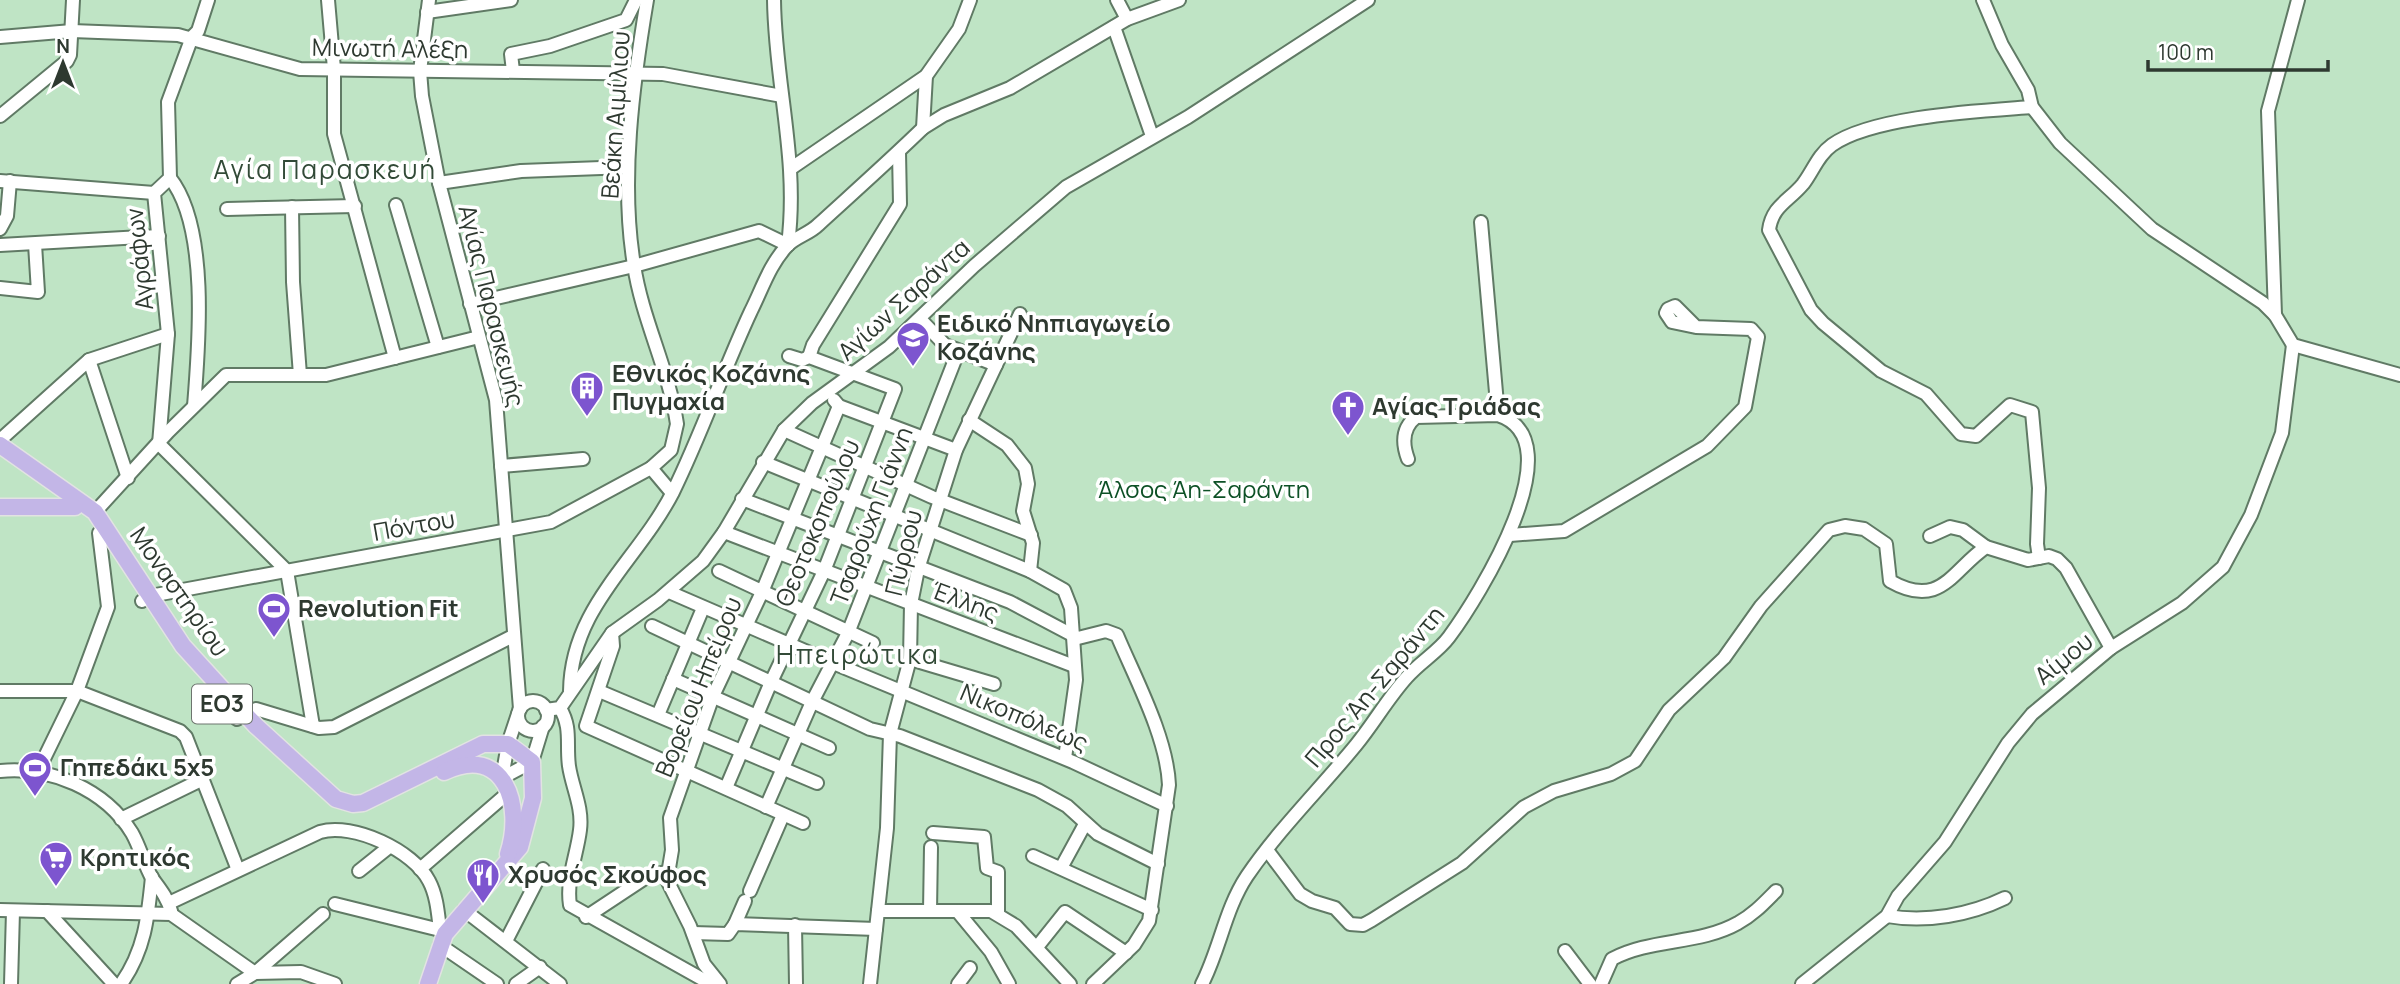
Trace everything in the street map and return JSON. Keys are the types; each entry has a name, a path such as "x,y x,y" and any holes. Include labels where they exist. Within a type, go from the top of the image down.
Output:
{"main road":[{"name":"Μοναστηρίου","path":"0,445 75,507 99,533 146,598"},
{"name":"Μοναστηρίου","path":"0,456 45,480 94,512 183,662 323,801 349,813 368,810 461,765 480,764 506,785"},
{"path":"38,507 43,499 45,480"},
{"path":"0,507 75,507"},
{"name":"Μοναστηρίου","path":"240,716 336,799 352,804 363,803 477,746 495,742 508,744"},
{"path":"428,984 442,936 517,851 525,834 533,798 532,762 508,744"},
{"path":"500,869 512,835 506,785"}],"street":[{"path":"0,117 67,61 73,0"},
{"name":"Αγράφων","path":"159,444 168,334 154,192 170,178 170,92 192,37 198,31 208,0"},
{"path":"328,0 334,69 334,134 395,358"},
{"path":"428,6 511,0"},
{"path":"513,71 511,54 550,46 626,20 636,0"},
{"name":"Βεάκη Αιμίλιου","path":"647,0 628,167 634,266 677,424 671,450 651,468"},
{"path":"774,0 782,96 793,167 788,245"},
{"path":"793,167 926,76 959,29 970,0"},
{"path":"1117,0 1127,19"},
{"path":"570,691 570,665 581,632 597,601 633,555 672,493 771,269 788,245 815,228 923,128 954,110 1010,88 1127,19 1179,0"},
{"name":"Αγίων Σαράντα","path":"560,708 612,633 669,592 703,561 724,532 784,430 920,319 993,248 1066,187 1188,117 1368,0"},
{"path":"1983,0 2002,45 2028,90 2032,107 2060,143 2124,206 2152,229 2204,261 2275,315 2293,345 2400,376"},
{"path":"2275,315 2268,111 2298,0"},
{"name":"Αγίας Παρασκευής","path":"428,6 419,71 428,137 496,400 519,712"},
{"path":"1114,27 1152,136"},
{"name":"Μινωτή Αλέξη","path":"0,37 72,31 192,37 287,67 638,73 696,79 782,96"},
{"path":"923,128 926,76"},
{"path":"2032,107 1905,121 1848,137 1822,154 1803,184 1775,209 1769,230 1811,310 1823,323 1881,371 1926,394 1961,434 1976,436 2010,405 2032,412 2037,460 2039,558"},
{"path":"789,356 802,360 809,356 813,345 900,204 898,152"},
{"path":"439,183 522,171 628,167"},
{"path":"170,178 187,203 199,294 194,406"},
{"path":"0,229 9,206 5,181 154,192"},
{"path":"396,205 438,347"},
{"path":"227,209 355,206"},
{"path":"292,208 293,282 300,375"},
{"path":"1408,459 1404,436 1409,423 1416,417 1498,415 1481,222"},
{"path":"470,304 634,266 759,231 788,245"},
{"path":"0,245 159,236"},
{"path":"0,288 38,292 35,244"},
{"name":"Πύρρου","path":"870,984 887,828 890,734 910,659 911,604 918,569 956,450 1020,314"},
{"path":"920,319 945,345 996,365"},
{"path":"1510,535 1564,531 1707,446 1737,417 1747,401 1758,337 1751,329 1696,327"},
{"path":"0,439 89,359 168,334"},
{"path":"94,512 226,376 326,375 479,337"},
{"name":"Αίμου","path":"1802,984 1887,916 1898,896 1960,822 2021,726 2045,702 2111,648 2201,588 2223,567 2252,515 2282,433 2293,345"},
{"name":"Τσαρούχη Γιάννη","path":"766,807 812,702 848,633 958,352"},
{"path":"809,356 857,372"},
{"path":"89,359 128,478"},
{"name":"Θεοτοκοπούλου","path":"726,788 771,681 824,571 895,389 857,372"},
{"path":"828,392 839,406 956,450"},
{"name":"Βορείου Ηπείρου","path":"720,984 704,964 693,933 672,894 666,872 672,850 670,818 713,696 762,592 790,517 839,406"},
{"name":"Προς Άη-Σαράντη","path":"1202,984 1238,892 1267,850 1356,745 1408,676 1449,637 1497,562 1510,535 1528,448 1520,429 1510,419 1498,415"},
{"path":"969,419 1013,451 1025,468 1028,484 1023,510 1033,543 1030,570"},
{"path":"784,430 906,486 1031,535"},
{"path":"159,444 287,571 313,726"},
{"path":"501,466 583,459"},
{"path":"763,462 1030,570 1064,590 1071,608 1076,680 1065,758"},
{"path":"651,468 672,493"},
{"name":"Πόντου","path":"146,598 551,522 651,468"},
{"path":"742,499 918,569 1010,602 1082,639 1106,631 1117,635 1148,709 1166,766 1167,806 1152,910 1146,929 1126,953 1093,984"},
{"path":"1267,850 1300,894 1335,908 1350,924 1363,925 1462,863 1524,807 1554,792 1599,779 1636,761 1669,710 1724,658 1761,606 1829,530 1845,526 1876,535 1886,544 1890,581 1920,589 1945,586 1986,547"},
{"path":"1930,536 1950,527 1963,530 1986,547 2014,558 2057,559 2066,568 2111,648"},
{"name":"Έλλης","path":"724,532 1074,666"},
{"path":"38,771 77,691 108,607 99,533"},
{"path":"719,571 873,643"},
{"name":"Νικοπόλεως","path":"669,592 746,627 1065,758 1167,806"},
{"path":"657,715 703,608"},
{"path":"652,626 870,729 890,734 1038,790 1068,806 1084,819 1085,824 1158,864"},
{"path":"612,633 615,640 586,726 803,823"},
{"path":"240,716 256,709 313,726 334,727 513,636"},
{"path":"910,659 993,684"},
{"path":"673,679 829,748"},
{"path":"518,690 523,697 546,710 560,708 570,734 569,768 581,816 568,897 570,905 711,984"},
{"path":"0,691 77,691 180,731 186,737 238,870"},
{"path":"599,691 817,783"},
{"path":"506,785 508,744 519,712 533,702"},
{"path":"420,869 532,762 546,710"},
{"path":"519,712 520,723 528,730 543,726"},
{"path":"0,771 38,771 88,791 121,819 139,846 152,877 170,908 255,973 301,972 335,984"},
{"path":"121,819 201,780"},
{"path":"693,933 728,934 748,896 783,815"},
{"path":"1061,868 1085,824"},
{"path":"11,984 7,910 149,913 170,908 238,870 328,829 351,830 389,847 420,869 433,893 442,936"},
{"path":"933,833 984,837 987,868 998,872 998,914"},
{"path":"359,871 389,847"},
{"path":"930,911 931,847"},
{"path":"1033,856 1152,910"},
{"path":"506,941 543,869"},
{"path":"586,916 648,876 666,872"},
{"path":"121,984 138,956 149,913 152,877"},
{"path":"1601,984 1612,959 1631,950 1706,936 1731,926 1753,913 1776,891"},
{"path":"1887,916 1904,919 1959,914 1986,907 2005,898"},
{"path":"335,904 442,936 498,984"},
{"path":"464,910 560,984"},
{"path":"47,911 114,984"},
{"path":"878,911 998,914 1037,947 1070,984"},
{"path":"958,912 991,952 1009,984"},
{"path":"1037,947 1065,912 1126,953"},
{"path":"237,984 255,973 323,914"},
{"path":"735,924 876,929"},
{"path":"795,925 796,984"},
{"path":"1565,951 1590,984"},
{"path":"516,984 540,967"},
{"path":"958,984 970,968"}],"green space":[{"name":"Άλσος Άη-Σαράντη","path":"0,0 2400,0 2400,984 0,984"}],"place":[{"name":"Ειδικό Νηπιαγωγείο Κοζάνης","path":"913,368"},
{"name":"Εθνικός Κοζάνης Πυγμαχία","path":"587,418"},
{"name":"Αγίας Τριάδας","path":"1348,437"},
{"name":"Revolution Fit","path":"274,639"},
{"name":"Γηπεδάκι 5x5","path":"35,798"},
{"name":"Κρητικός","path":"56,888"},
{"name":"Χρυσός Σκούφος","path":"483,905"}],"district":[{"name":"Αγία Παρασκευή","path":"325,170"},
{"name":"Ηπειρώτικα","path":"858,655"}]}
